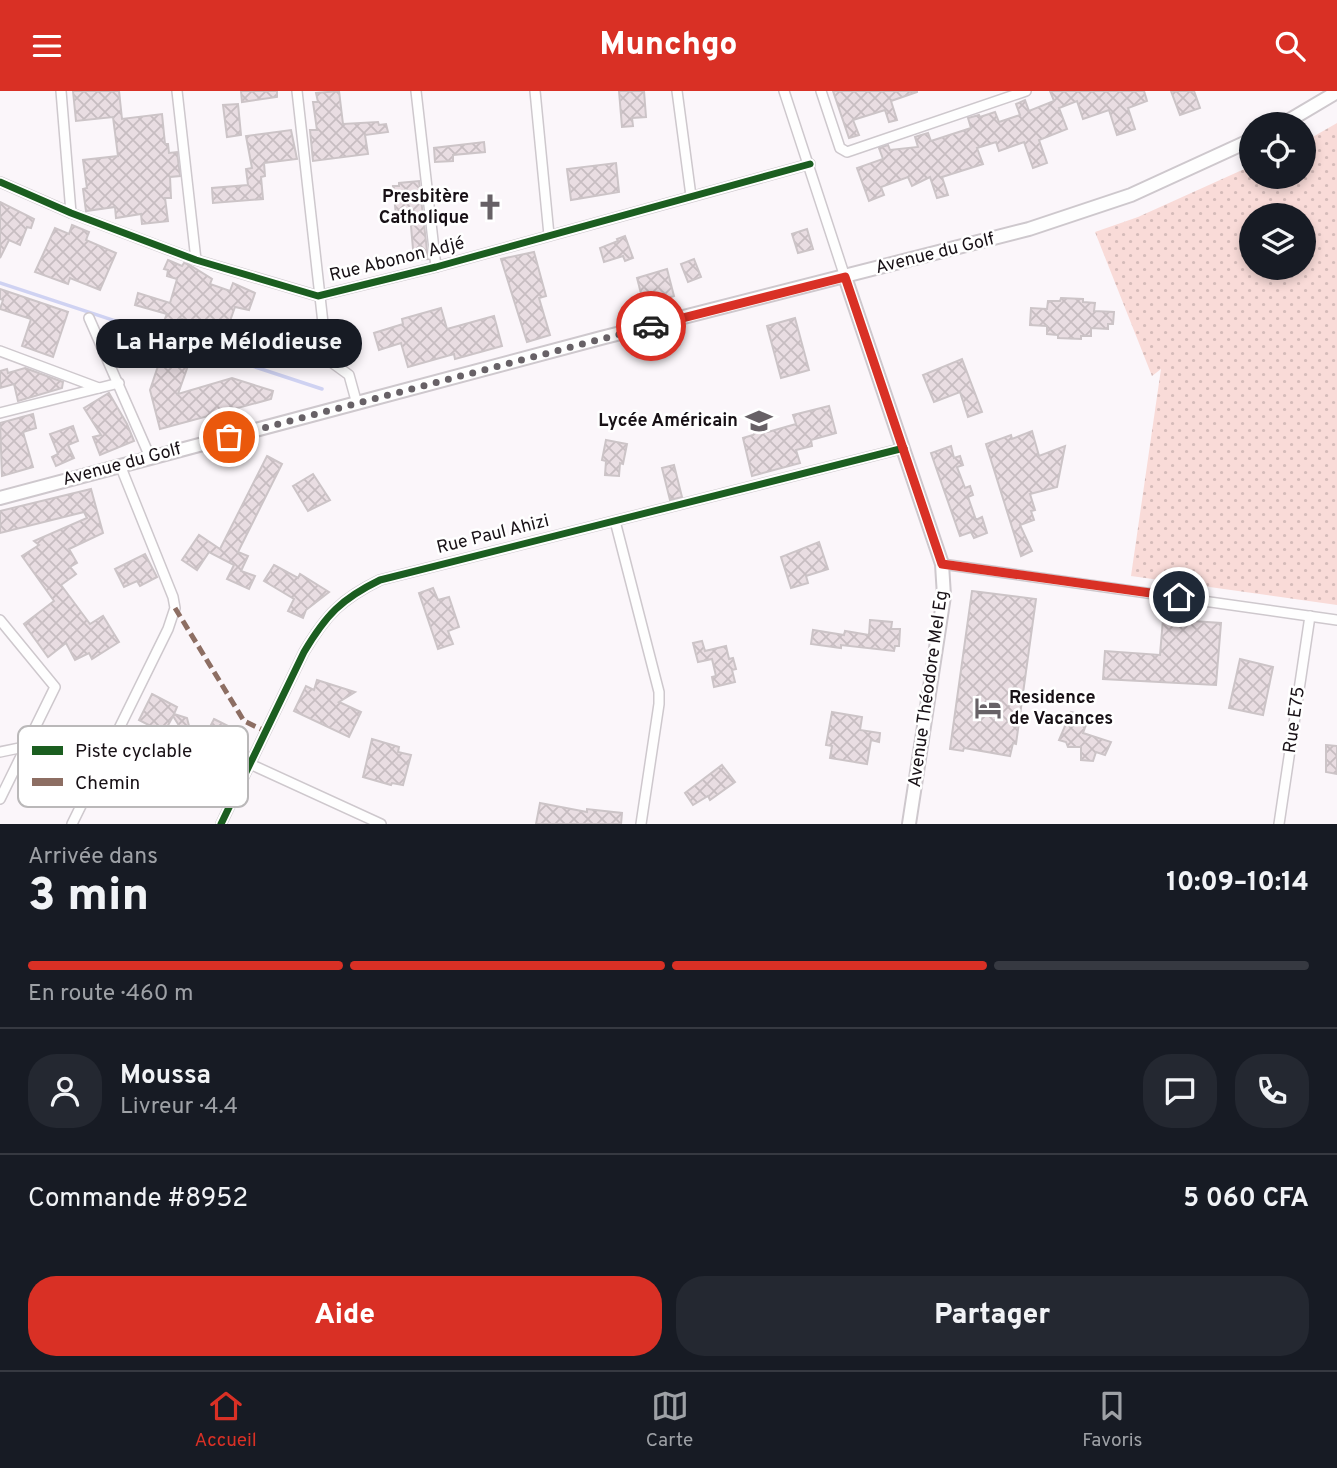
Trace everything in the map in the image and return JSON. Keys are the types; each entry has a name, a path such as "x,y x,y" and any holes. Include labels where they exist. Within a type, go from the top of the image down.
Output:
{"main road":[{"path":"1304,112 1337,93"},
{"name":"Avenue du Golf","path":"0,498 601,338 969,246 1075,215 1154,185 1239,146"},
{"name":"Avenue Théodore Mel Eg","path":"845,277 942,564 944,596 909,824"}],"street":[{"path":"61,91 71,213"},
{"path":"177,91 196,260"},
{"path":"297,91 327,359 349,376 357,404"},
{"path":"416,91 436,267"},
{"path":"535,91 550,235"},
{"path":"677,91 691,196"},
{"path":"784,91 845,277"},
{"path":"821,91 840,148 848,152 1026,91"},
{"name":"Rue Abonon Adjé","path":"0,182 71,213 196,260 318,296 436,267 810,164"},
{"path":"89,318 150,457"},
{"path":"0,351 99,388"},
{"path":"0,413 119,383"},
{"name":"Rue Paul Ahizi","path":"248,768 304,652 320,625 354,592 380,580 904,449"},
{"path":"120,465 175,608 168,629 120,726"},
{"path":"615,521 659,692 641,824"},
{"path":"942,564 1337,620"},
{"name":"Rue E75","path":"1280,824 1310,616"},
{"path":"1,623 55,687 35,726"},
{"path":"0,752 18,748"},
{"path":"0,799 18,760"},
{"path":"250,764 381,824"},
{"path":"72,824 80,807"},
{"name":"Rue Paul Ahizi","path":"221,824 229,807"}],"shaded area":[{"path":"1337,123 1337,605 1131,576 1161,369 1152,376 1095,232 1138,217 1239,171 1239,189 1316,189 1316,135"}],"building":[{"path":"73,91 119,91 122,119 162,114 165,144 168,144 169,153 177,152 180,176 170,177 171,198 165,198 168,221 142,224 141,214 116,218 115,207 86,211 83,189 87,188 83,160 118,156 113,117 76,121"},
{"path":"241,91 277,91 277,97 242,102"},
{"path":"339,91 343,124 378,122 379,125 386,124 388,132 365,135 368,154 313,161 310,130 317,130 313,102 318,102 316,93"},
{"path":"619,91 644,91 646,117 632,118 633,126 622,127"},
{"path":"833,91 917,92 891,101 897,120 889,122 885,110 853,120 859,135 849,138"},
{"path":"1050,91 1144,91 1147,101 1128,108 1135,129 1117,135 1109,110 1083,119 1077,101 1059,108 1067,129 1039,140 1047,163 1033,168 1024,142 999,151 996,142 977,148 983,164 942,177 948,195 937,198 930,177 912,186 908,177 881,187 884,195 869,201 857,168 883,159 879,148 888,145 890,150 918,147 915,137 928,133 931,141 971,128 968,118 979,115 980,117 995,112 999,122 1020,115 1016,104 1025,100 1029,111 1054,101"},
{"path":"1171,91 1194,91 1200,108 1180,115"},
{"path":"238,104 241,135 227,137 223,105"},
{"path":"291,130 297,159 264,163 265,176 261,177 263,199 213,203 212,188 248,185 246,169 252,168 246,136"},
{"path":"484,142 485,152 453,155 453,161 435,162 434,148"},
{"path":"616,163 619,192 571,200 567,169"},
{"path":"419,181 428,259 414,260 410,215 396,215 393,186"},
{"path":"0,202 34,219 31,228 27,227 20,245 9,240 0,258"},
{"path":"72,225 89,232 86,240 116,253 100,290 70,278 68,284 35,272 55,228 69,234"},
{"path":"807,229 813,249 798,253 792,234"},
{"path":"625,236 633,258 625,261 623,256 604,262 600,248"},
{"path":"534,252 546,296 539,298 550,335 527,342 501,259"},
{"path":"694,259 701,277 688,282 681,264"},
{"path":"168,260 182,266 184,263 188,264 212,279 210,284 230,291 233,283 255,293 249,310 235,307 226,332 179,318 177,325 164,321 167,314 135,305 138,293 170,303 177,279 167,276 168,270 164,269"},
{"path":"667,269 674,296 644,305 637,278"},
{"path":"0,289 68,312 53,357 22,346 31,319 0,309 3,300 0,299"},
{"path":"1061,298 1083,299 1083,302 1095,303 1094,311 1114,312 1113,324 1108,324 1108,329 1091,328 1091,336 1081,336 1081,339 1058,338 1058,335 1047,334 1047,326 1030,325 1031,308 1047,309 1048,301 1060,301"},
{"path":"441,308 447,329 494,316 502,346 455,359 454,354 408,367 401,343 379,350 374,333 403,324 402,319"},
{"path":"795,318 809,370 781,378 767,326"},
{"path":"244,329 262,337 287,341 288,337 297,339 293,356 300,358 298,366 267,360 269,353 237,344"},
{"path":"162,354 189,363 178,394 232,378 273,391 271,399 160,429 150,390"},
{"path":"962,359 982,412 968,417 960,392 934,402 923,375"},
{"path":"25,368 63,382 62,388 18,401 14,384 0,388 0,371 7,369 8,373"},
{"path":"109,393 134,441 100,455 93,437 101,435 84,408"},
{"path":"829,406 836,433 811,440 812,446 796,450 800,463 752,476 743,438 760,429 768,432 796,424 793,415"},
{"path":"33,414 36,428 23,432 33,467 2,476 0,423"},
{"path":"73,426 78,441 68,445 74,458 56,466 52,457 58,454 50,434"},
{"path":"1032,431 1039,456 1065,446 1057,487 1030,494 1035,510 1031,511 1034,520 1020,525 1032,551 1021,556 986,444 1011,435 1012,439"},
{"path":"606,440 627,444 623,464 620,463 619,476 605,475 606,461 602,460"},
{"path":"951,446 954,458 960,456 963,465 957,467 965,488 970,486 973,495 968,497 976,520 982,517 987,533 974,538 971,532 960,536 931,453"},
{"path":"267,456 282,464 238,552 248,556 241,571 255,576 249,589 227,579 234,565 209,552 197,570 182,560 199,535 220,549"},
{"path":"674,465 682,497 670,500 662,468"},
{"path":"313,474 330,500 308,511 293,486"},
{"path":"91,489 103,533 69,549 77,563 70,567 76,574 61,585 90,624 103,616 119,642 92,659 89,653 75,660 66,643 48,657 24,624 54,601 22,556 39,545 34,541 87,518 84,512 0,533 0,511"},
{"path":"819,542 828,569 806,576 808,583 791,588 781,557"},
{"path":"145,554 157,577 140,586 137,581 124,587 115,569"},
{"path":"274,565 298,578 300,574 329,592 306,610 303,618 288,611 294,599 264,581"},
{"path":"433,588 438,600 449,597 459,627 448,631 453,644 438,649 419,593"},
{"path":"972,591 1036,599 1016,744 1013,743 1010,756 964,748 963,751 950,749"},
{"path":"1163,619 1221,623 1216,685 1103,679 1105,651 1160,655"},
{"path":"870,620 892,622 891,629 900,629 899,646 895,646 894,651 811,644 813,630 844,635 845,631 869,635"},
{"path":"702,641 705,651 726,646 729,659 733,658 736,669 732,670 735,682 714,687 712,677 716,676 712,659 698,662 693,643"},
{"path":"1240,659 1273,667 1263,715 1229,708"},
{"path":"317,680 355,692 339,702 361,712 349,737 294,711 306,686 314,690"},
{"path":"152,694 177,707 174,714 187,718 189,726 179,726 173,716 168,726 151,726 139,720"},
{"path":"832,712 862,717 860,730 880,733 879,742 871,740 867,764 830,758 832,746 826,745"},
{"path":"1071,712 1089,717 1083,733 1111,742 1105,755 1096,752 1093,761 1081,760 1081,747 1068,747 1066,742 1059,740"},
{"path":"214,719 228,726 210,726"},
{"path":"372,739 399,747 398,752 411,755 403,785 391,785 363,777"},
{"path":"1326,745 1337,746 1337,774 1326,772"},
{"path":"722,765 735,782 710,800 708,796 693,805 685,793"},
{"path":"540,803 587,812 587,809 622,813 621,824 536,824"}],"waterway":[{"path":"0,283 322,389"}],"marked path":[{"path":"175,608 244,721 265,731"}],"cycle path":[{"path":"0,182 71,213 196,260 318,296 436,267 810,164"},
{"path":"248,768 304,652 327,618 345,601 380,580 904,448"},
{"path":"221,824 229,807"}],"way so far":[{"path":"229,437 651,326"}],"place":[{"name":"Presbitère Catholique","path":"490,207"},
{"name":"Lycée Américain","path":"759,421"},
{"name":"La Harpe Mélodieuse","path":"229,437"},
{"name":"Residence de Vacances","path":"988,708"}],"route":[{"path":"651,326 845,277 942,564 1179,597"}]}
